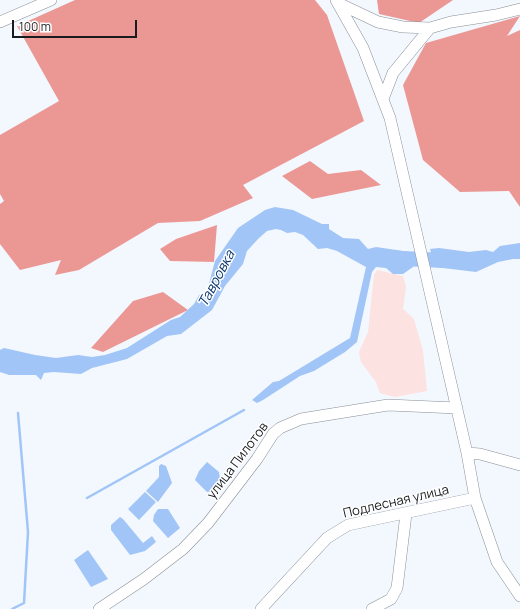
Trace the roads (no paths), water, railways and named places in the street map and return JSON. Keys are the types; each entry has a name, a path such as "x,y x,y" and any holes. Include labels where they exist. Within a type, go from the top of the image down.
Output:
{"street":[{"path":"0,22 51,0"},
{"path":"337,1 378,22 403,27 430,28 451,22 496,15 520,9"},
{"path":"337,1 362,48 390,118 409,207 457,408 475,498 498,562 520,596"},
{"path":"383,99 393,73 430,28"},
{"name":"улица Пилотов","path":"99,609 155,571 183,549 208,523 257,460 273,434 280,428 301,419 388,406 457,408"},
{"path":"467,453 480,454 520,465"},
{"name":"Подлесная улица","path":"261,609 327,538 348,525 406,514 475,498"},
{"path":"372,609 391,599 397,588 406,514"}],"water":[{"path":"275,207 293,210 322,224 329,224 329,229 343,238 359,239 368,249 376,247 410,252 413,267 403,274 393,274 386,268 376,267 372,272 357,342 345,352 314,371 300,376 257,403 252,400 273,382 279,381 350,338 366,267 337,251 327,248 318,249 303,235 295,232 287,233 276,229 267,231 247,251 243,264 225,286 212,310 181,334 167,336 127,359 92,368 81,374 54,372 44,373 41,380 36,375 9,375 0,372 0,350 4,348 56,358 78,355 92,357 105,355 127,348 171,320 180,317 194,304 199,295 207,291 215,261 238,228 265,210"},
{"path":"520,243 520,259 498,262 476,272 435,267 430,249 439,248 469,252 486,250 493,252 500,246"},
{"path":"207,462 219,472 220,479 214,491 207,492 195,480 199,471"},
{"path":"161,464 166,466 172,483 158,502 146,491 159,477 159,466"},
{"path":"145,492 156,502 139,520 128,509"},
{"path":"158,509 168,509 180,528 168,538 153,521 154,515"},
{"path":"120,517 143,543 152,536 156,542 145,551 130,555 111,530 111,525"},
{"path":"88,550 108,579 91,587 74,560"}],"waterway":[{"name":"Тавровка","path":"392,258 454,261"},
{"path":"87,498 244,410"},
{"path":"12,609 24,603 28,532 18,413"}]}
